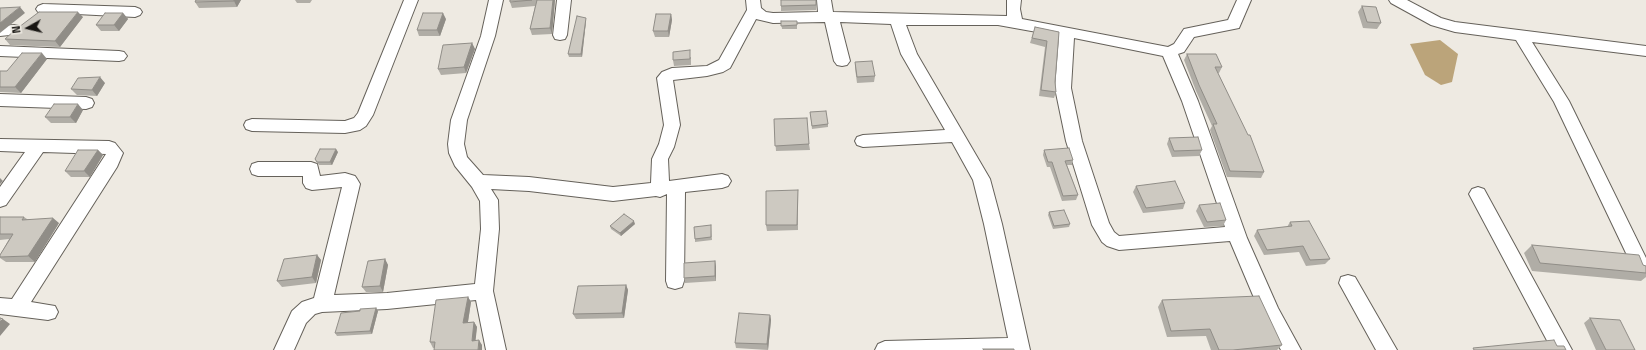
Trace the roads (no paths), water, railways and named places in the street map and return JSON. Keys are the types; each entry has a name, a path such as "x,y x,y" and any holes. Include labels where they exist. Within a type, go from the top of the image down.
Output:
{"street":[{"path":"252,125 345,127 354,126 360,122 365,115 411,0"},
{"path":"496,0 488,36 459,120 456,144 457,153 461,161 478,182 489,200 490,229 484,291 496,350"},
{"path":"560,35 564,0"},
{"path":"824,0 842,61"},
{"path":"1014,0 1013,9 1015,22"},
{"path":"675,282 668,189 660,159 666,146 672,124 672,113 665,78 672,73 707,71 725,64 754,5 762,16 773,18 828,17 897,20 998,20 1169,52 1179,48 1189,33 1234,24 1244,0"},
{"path":"1396,0 1436,22 1454,27 1646,51"},
{"path":"0,44 28,18 135,12"},
{"path":"885,350 1019,348 988,202 981,180 957,136 908,54 897,20"},
{"path":"1067,33 1063,88 1074,140 1101,225 1108,237 1119,243 1236,233"},
{"path":"1521,36 1561,101 1644,270"},
{"path":"0,51 119,56"},
{"path":"1169,52 1190,101 1236,233 1270,312 1291,350"},
{"path":"0,100 86,103"},
{"path":"863,141 957,136"},
{"path":"0,145 109,147 115,153 112,162 8,307 48,312"},
{"path":"0,200 39,145"},
{"path":"258,169 312,169 312,183 345,180 349,181 351,184 322,304"},
{"path":"478,182 529,184 613,194 668,189 722,181"},
{"path":"1478,194 1562,350"},
{"path":"1348,283 1386,350"},
{"path":"284,350 299,317 309,308 322,304 388,301 484,291"}]}
